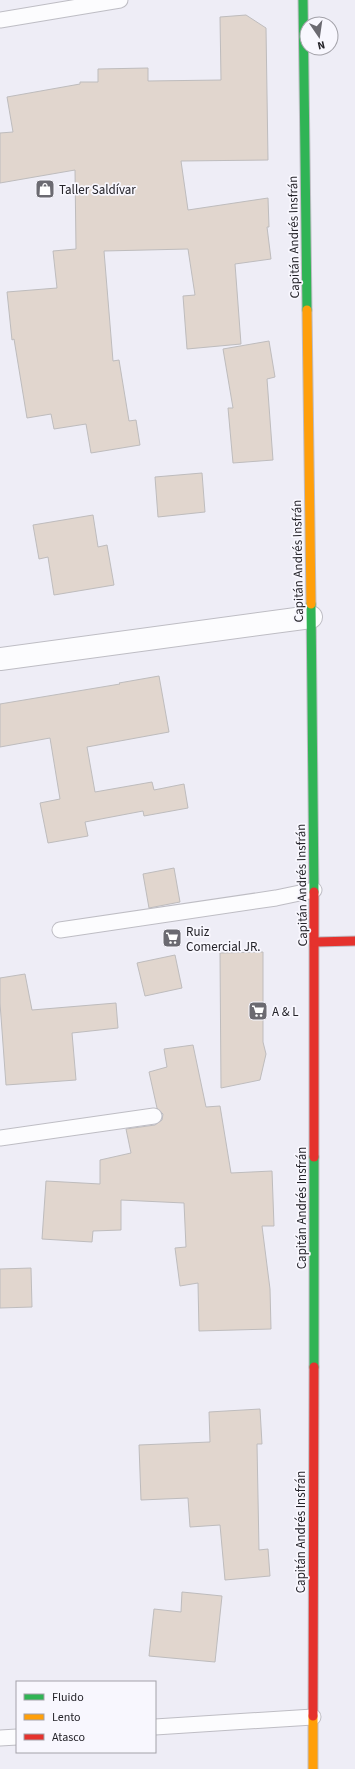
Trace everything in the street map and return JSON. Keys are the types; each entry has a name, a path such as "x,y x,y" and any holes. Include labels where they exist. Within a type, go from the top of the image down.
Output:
{"main road":[{"name":"Capitán Andrés Insfrán","path":"303,0 315,942 313,1769"},
{"path":"315,942 355,941"}],"street":[{"path":"0,659 311,617"}],"lane":[{"path":"0,20 120,0"},
{"path":"60,930 276,898 314,890"},
{"path":"0,1138 154,1116"},
{"path":"156,1727 313,1716"},
{"path":"0,1738 16,1737"}],"building":[{"path":"246,15 266,28 268,160 181,161 188,210 268,198 269,227 267,227 271,259 235,264 241,344 187,349 183,296 195,295 188,249 104,251 113,361 119,360 129,421 136,420 140,445 91,453 86,424 54,429 51,414 27,418 14,339 12,340 7,292 57,288 53,251 76,249 75,170 0,183 0,133 13,132 7,97 80,84 80,82 98,82 98,69 148,68 148,81 221,80 220,17"},
{"path":"269,341 275,377 267,379 273,460 233,463 228,408 233,408 223,349"},
{"path":"202,473 205,512 158,517 155,477"},
{"path":"93,515 98,547 107,545 114,585 54,595 48,557 39,559 33,525"},
{"path":"159,676 169,732 87,747 95,792 152,782 154,790 184,784 188,808 144,816 143,811 85,822 88,836 48,843 40,803 60,799 50,738 0,747 0,704"},
{"path":"174,868 180,902 149,908 143,874"},
{"path":"263,952 263,1042 266,1054 260,1080 221,1088 220,953"},
{"path":"175,955 182,988 145,996 137,963"},
{"path":"25,974 32,1010 116,1003 118,1028 72,1033 76,1080 6,1085 0,1003 0,978"},
{"path":"193,1045 206,1107 220,1106 231,1173 272,1171 274,1226 262,1226 270,1289 271,1329 199,1331 198,1283 180,1286 175,1248 186,1247 184,1203 121,1200 121,1230 93,1231 92,1242 42,1239 46,1181 100,1184 100,1160 131,1153 126,1129 155,1125 162,1120 163,1114 157,1108 149,1072 167,1067 164,1049"},
{"path":"31,1268 32,1307 0,1308 0,1269"},
{"path":"260,1409 262,1444 257,1444 259,1550 268,1549 270,1576 225,1580 220,1525 190,1527 188,1498 141,1500 139,1445 210,1442 209,1412"},
{"path":"182,1592 222,1596 215,1662 149,1656 154,1609 181,1612"}],"traffic: fast":[{"path":"303,0 307,310"},
{"path":"311,604 314,892"},
{"path":"314,1157 314,1367"}],"traffic: slow":[{"path":"307,310 311,604"},
{"path":"313,1716 313,1769"}],"traffic: jam":[{"path":"314,892 314,1157"},
{"path":"315,942 355,941"},
{"path":"313,1716 314,1367"}],"place":[{"name":"Taller Saldívar","path":"45,189"},
{"name":"Ruiz Comercial JR.","path":"172,938"},
{"name":"A & L","path":"258,1011"}]}
